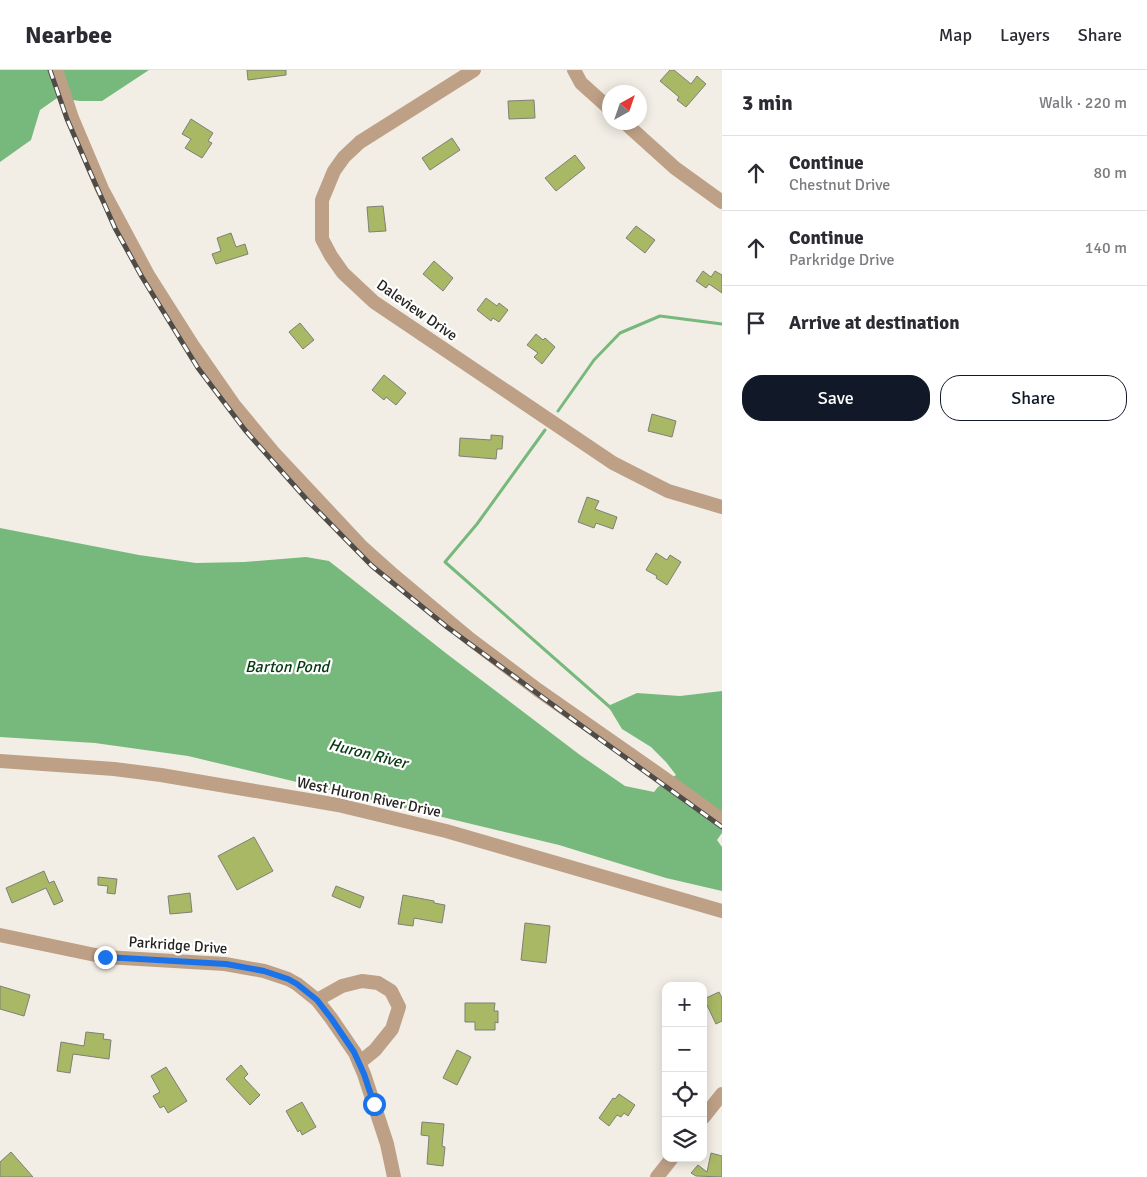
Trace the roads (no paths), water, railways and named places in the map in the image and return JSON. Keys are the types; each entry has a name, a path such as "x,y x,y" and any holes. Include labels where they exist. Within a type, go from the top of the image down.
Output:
{"street":[{"path":"56,70 72,118 102,189 148,275 198,354 234,405 273,452 362,547 463,633 538,690 722,820"},
{"name":"Daleview Drive","path":"474,70 360,142 344,157 334,170 322,200 322,239 331,256 343,273 374,302 613,463 668,491 722,507"},
{"path":"562,70 581,83 602,102"},
{"path":"574,70 581,83"},
{"path":"633,130 674,168 722,202"},
{"name":"West Huron River Drive","path":"0,761 114,769 338,804 446,831 722,911"},
{"name":"Parkridge Drive","path":"0,934 105,957 222,963 264,971 297,984 317,1000 354,1052 372,1097 387,1144 394,1177"},
{"path":"317,1000 342,986 362,981 378,983 391,991 399,1007 392,1029 375,1050 359,1063"},
{"path":"704,1117 722,1094"},
{"path":"657,1177 669,1162"}],"water":[{"path":"0,70 149,70 102,101 57,98 40,110 31,140 0,162"},
{"name":"Barton Pond","path":"0,528 139,555 196,563 244,562 306,557 329,561 447,654 580,755 625,786 654,792 658,787 676,775 651,747 622,729 608,706 637,693 680,696 722,691 722,833 717,840 722,847 722,891 666,878 559,845 188,756 95,743 0,737"}],"waterway":[{"path":"558,411 594,360 620,333 660,316 722,324"},
{"path":"545,430 477,524 445,562 611,708"}],"railway":[{"path":"50,70 67,119 91,174 115,228 142,277 198,368 245,430 308,501 372,566 447,627 722,827"}],"water label":[{"name":"Huron River","path":"368,754"}]}
